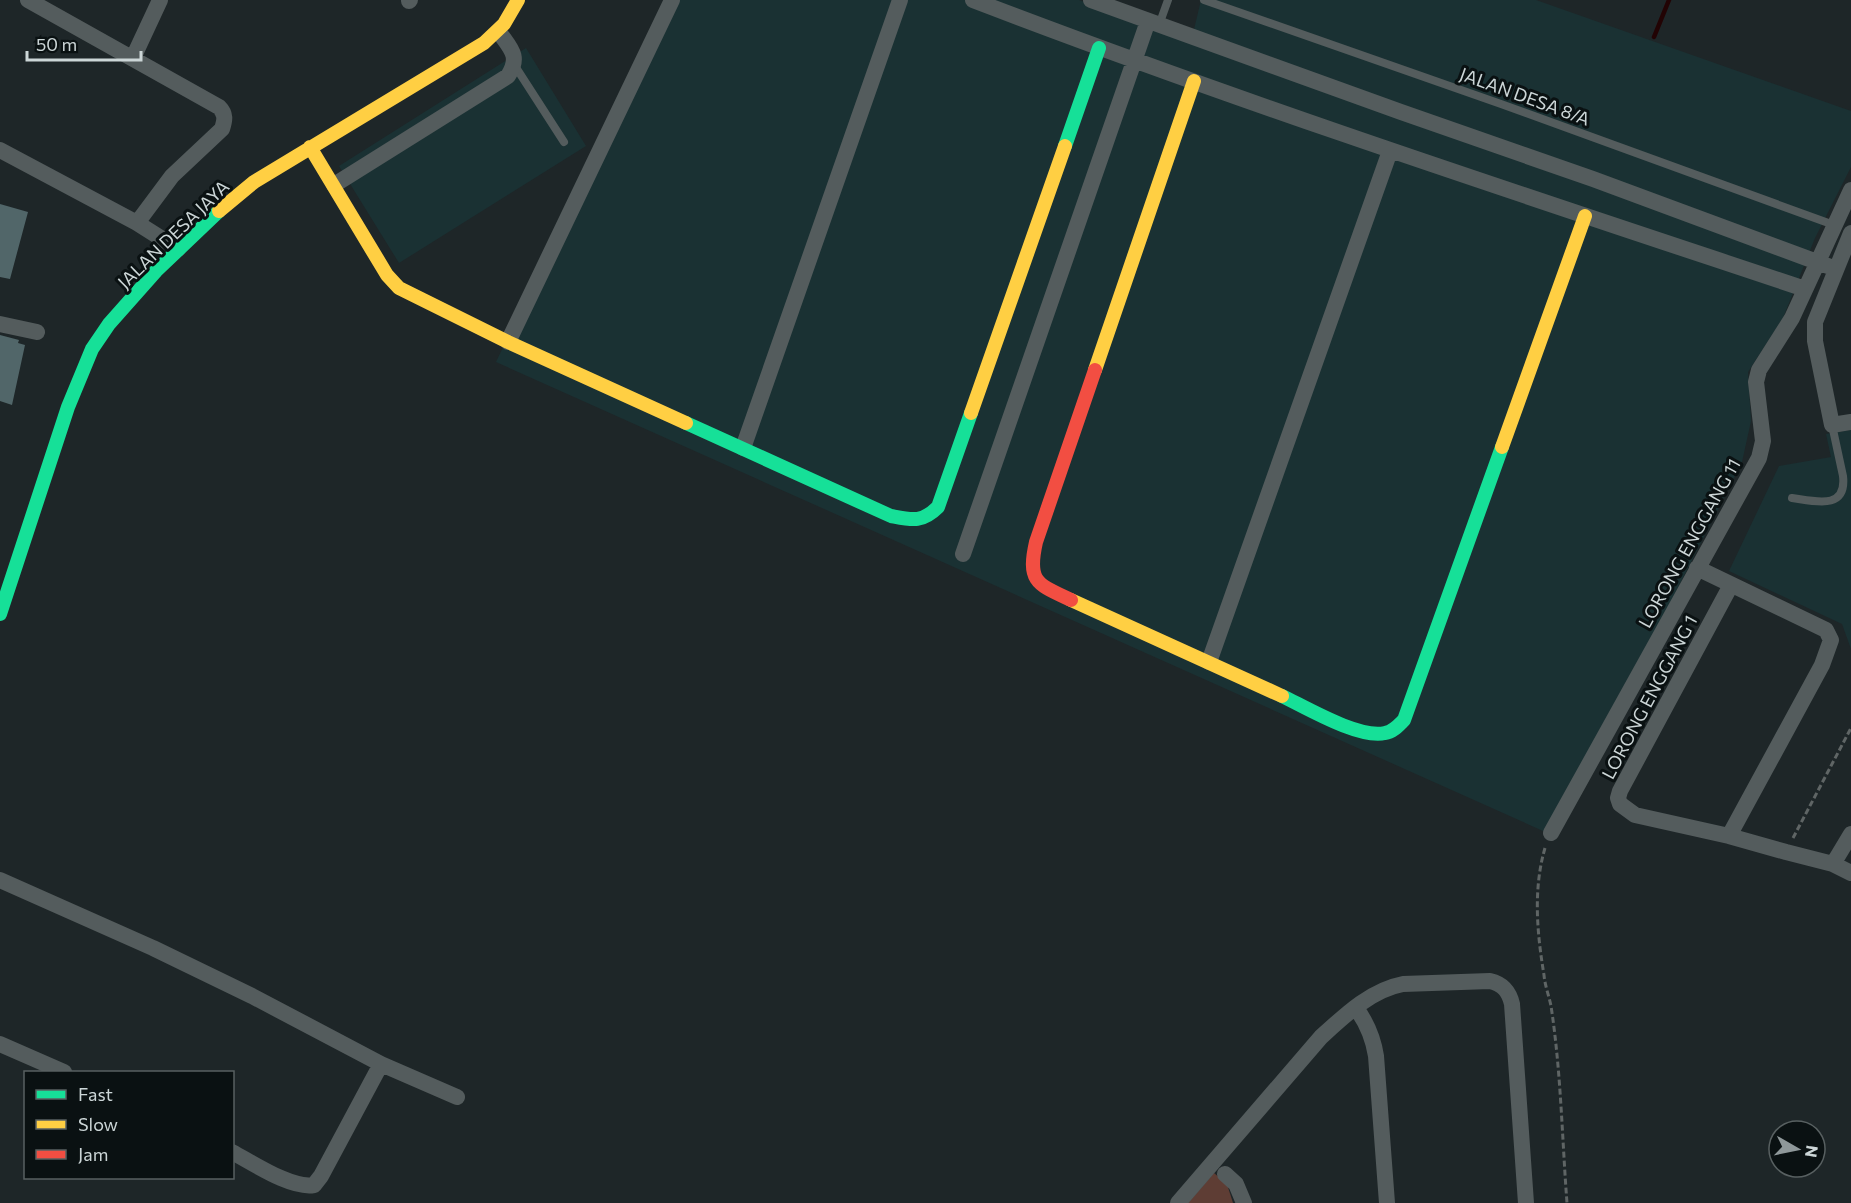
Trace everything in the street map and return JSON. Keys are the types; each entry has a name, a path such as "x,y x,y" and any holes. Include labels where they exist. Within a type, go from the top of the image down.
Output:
{"street":[{"path":"28,0 219,107 224,112 225,121 222,129 172,176 137,224"},
{"path":"133,58 160,0"},
{"name":"JALAN DESA JAYA","path":"0,614 68,406 92,349 132,297 228,202 254,182 310,147 484,43 499,32 518,0"},
{"path":"507,342 672,0"},
{"path":"743,448 900,0"},
{"path":"973,0 1099,48 1390,151 1804,289"},
{"path":"1091,0 1593,179 1836,269"},
{"path":"963,554 1135,61 1154,23"},
{"path":"334,185 508,76 514,66 514,54 499,32"},
{"path":"310,147 387,275 399,288 507,342 891,516 917,520 930,516 938,507 1099,48"},
{"path":"1194,81 1040,531 1032,560 1033,575 1042,585 1057,593 1359,732 1385,734 1398,727 1404,720 1585,216"},
{"path":"0,150 137,224 178,249"},
{"path":"1209,662 1390,151"},
{"name":"LORONG ENGGANG 11","path":"1551,833 1759,458 1763,429 1757,376 1792,318 1851,190"},
{"path":"1851,233 1815,322 1815,341 1832,425 1851,422"},
{"path":"0,324 36,332"},
{"path":"1697,568 1826,630 1831,640 1822,665 1729,836"},
{"name":"LORONG ENGGANG 1","path":"1731,585 1620,791 1618,798 1620,804 1635,815 1729,836 1833,864 1851,873"},
{"path":"1833,864 1851,834"},
{"path":"0,880 173,957 381,1064 457,1097"},
{"path":"1178,1203 1321,1037 1344,1016 1378,992 1390,987 1403,984 1490,981 1504,987 1512,1004 1526,1203"},
{"path":"1356,1008 1369,1028 1376,1056 1387,1203"},
{"path":"0,1044 62,1071"},
{"path":"234,1153 299,1185 314,1185 381,1064"},
{"path":"1225,1174 1236,1184 1244,1203"}],"lane":[{"path":"1154,23 1168,0"},
{"name":"JALAN DESA 8/A","path":"1204,0 1490,100 1834,225"},
{"path":"514,66 564,142"},
{"path":"1792,498 1829,502 1836,499 1842,492 1843,476 1832,425"}],"path":[{"path":"1786,852 1851,728"},
{"path":"1551,833 1538,875 1538,921 1543,974 1551,1006 1557,1061 1567,1203"}],"shaded area":[{"path":"668,0 1079,0 1191,42 1201,0 1536,0 1851,111 1851,167 1815,238 1783,318 1748,372 1751,421 1742,462 1552,835 496,362"},
{"path":"526,48 586,146 399,263 339,166"},
{"path":"1851,430 1851,649 1842,624 1729,571 1779,466 1831,457 1826,434"},
{"path":"1214,1173 1227,1184 1233,1203 1188,1203"}],"building":[{"path":"0,204 28,212 10,279 0,277"},
{"path":"0,335 19,340 18,343 25,345 12,405 0,401"}],"waterway":[{"path":"1654,37 1669,0"}],"traffic: fast":[{"path":"1065,146 1099,48"},
{"path":"0,614 68,407 92,349 109,324 156,271 219,211"},
{"path":"686,423 891,516 916,519 927,516 938,507 971,413"},
{"path":"1282,696 1333,721 1374,734 1388,732 1404,720 1502,447"}],"traffic: slow":[{"path":"219,211 254,182 484,43 504,24 518,0"},
{"path":"1095,370 1194,81"},
{"path":"971,413 1065,146"},
{"path":"310,147 387,275 399,288 508,342 686,423"},
{"path":"1502,447 1585,216"},
{"path":"1071,600 1282,696"}],"traffic: jam":[{"path":"1071,600 1050,590 1037,580 1033,566 1034,555 1036,542 1095,370"}]}
